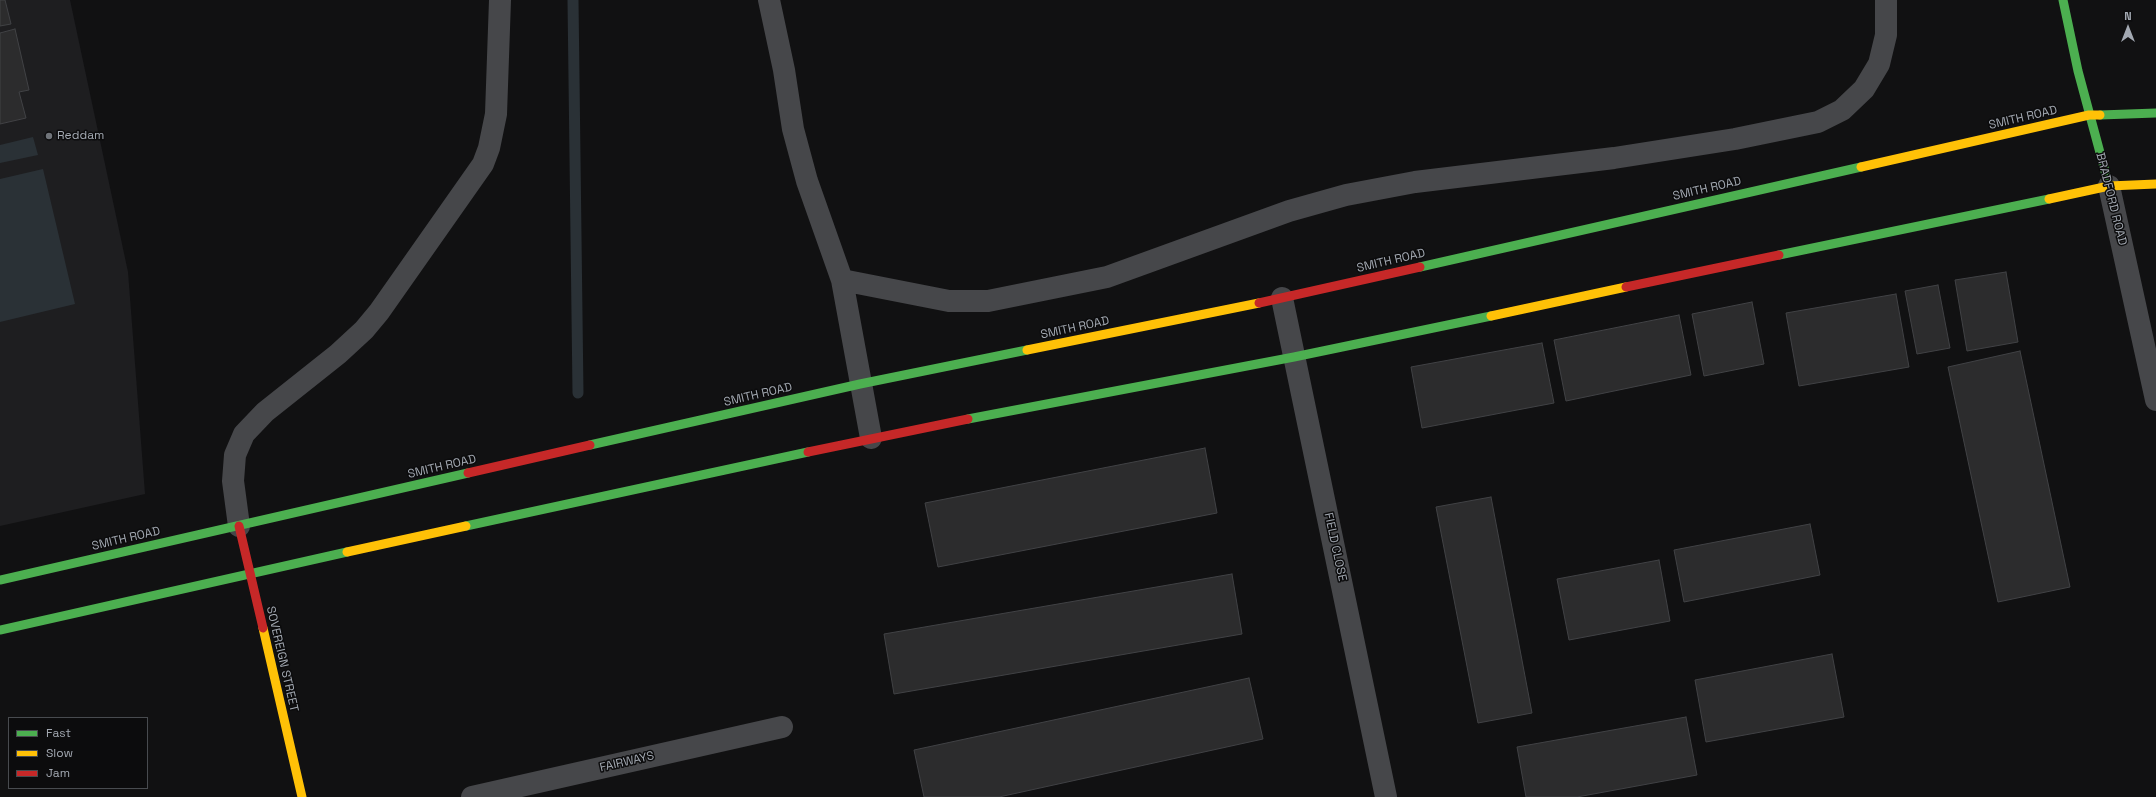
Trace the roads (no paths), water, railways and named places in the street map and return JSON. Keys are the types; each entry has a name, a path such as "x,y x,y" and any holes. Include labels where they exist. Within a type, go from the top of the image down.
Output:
{"main road":[{"name":"BRADFORD ROAD","path":"2063,0 2089,115 2109,186"},
{"name":"SMITH ROAD","path":"0,580 860,384 1282,298 2089,115 2156,113"},
{"path":"0,630 250,573 871,438 1294,357 2109,186 2156,184"},
{"name":"SOVEREIGN STREET","path":"239,526 302,797"}],"street":[{"path":"239,526 233,481 235,455 244,434 265,412 338,354 364,330 398,286 482,164 489,148 496,114 500,0"},
{"path":"769,0 784,70 793,129 807,181 842,280 871,438"},
{"path":"842,280 949,301 988,301 1106,277 1289,211 1346,195 1415,182 1614,158 1736,139 1818,122 1842,110 1864,89 1879,64 1886,35 1886,0"},
{"name":"BRADFORD ROAD","path":"2109,186 2156,400"},
{"name":"FIELD CLOSE","path":"1282,298 1386,797"},
{"name":"FAIRWAYS","path":"472,797 782,727"}],"waterway":[{"path":"573,0 578,393"}],"place":[{"name":"Reddam","path":"49,136"}]}
